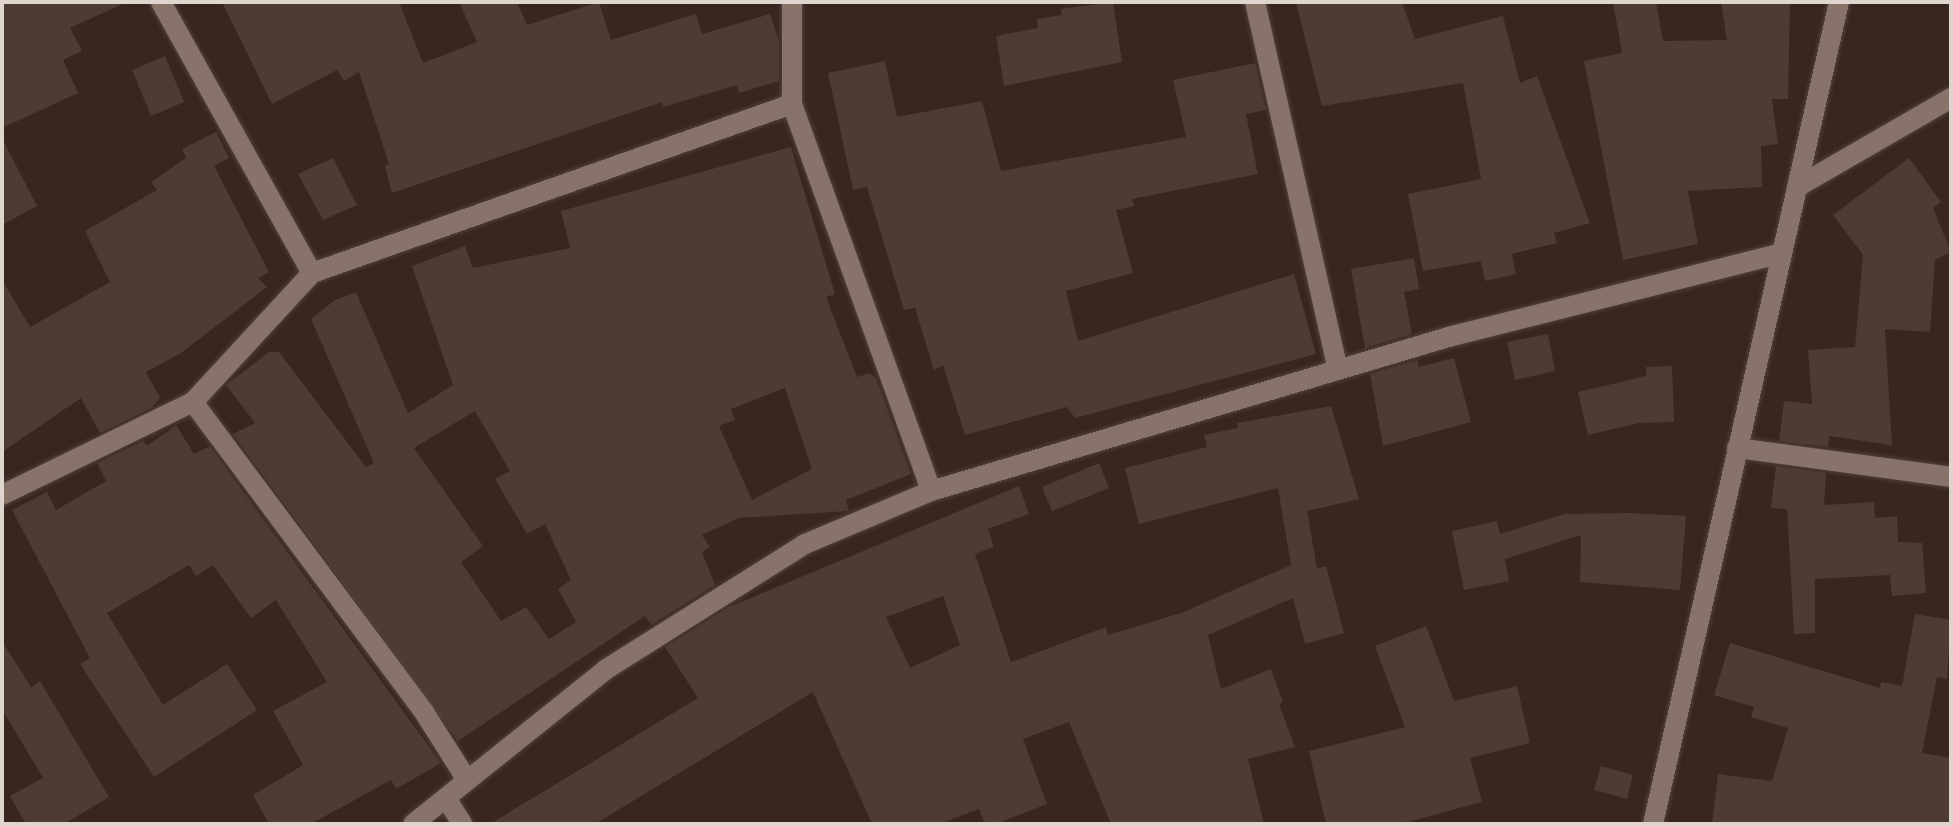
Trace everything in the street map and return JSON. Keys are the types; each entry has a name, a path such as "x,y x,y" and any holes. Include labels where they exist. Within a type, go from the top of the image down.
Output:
{"street":[{"path":"161,2 312,273"},
{"path":"792,2 792,104 931,491"},
{"path":"1255,2 1338,370"},
{"path":"1653,824 1779,254 1839,2"},
{"path":"1797,187 1951,98"},
{"path":"2,495 193,402 312,273 792,104"},
{"path":"413,824 605,670 744,578 805,544 931,491 1452,336 1779,254"},
{"path":"193,402 424,712 467,780"},
{"path":"1737,448 1951,477"},
{"path":"446,798 462,824"}],"building":[{"path":"2,2 127,2 70,28 82,51 63,60 78,93 2,128"},
{"path":"222,2 399,2 423,63 477,42 459,2 517,2 527,25 599,2 611,40 696,14 702,34 770,14 779,41 779,81 739,93 737,85 663,107 662,102 392,193 385,166 389,164 359,72 344,81 337,70 272,104"},
{"path":"1113,2 1122,62 1004,86 996,36 1038,28 1037,19 1062,15 1061,9"},
{"path":"1296,2 1402,2 1415,39 1503,16 1520,83 1537,76 1590,223 1554,233 1557,243 1512,254 1516,274 1485,281 1481,261 1423,271 1408,194 1481,179 1463,83 1322,106"},
{"path":"1613,2 1656,2 1663,41 1727,40 1721,2 1790,2 1788,99 1772,99 1778,144 1761,146 1762,187 1688,191 1698,244 1623,260 1584,61 1622,53"},
{"path":"165,56 184,102 151,116 132,70"},
{"path":"885,61 897,117 982,101 1001,171 1186,137 1173,80 1255,63 1266,110 1246,114 1258,174 1132,199 1134,206 1116,210 1133,273 1066,291 1078,341 1294,274 1316,354 1075,418 1067,407 965,435 943,365 934,370 915,308 904,310 867,187 853,190 828,73"},
{"path":"216,132 229,158 214,166 269,272 258,278 267,287 181,353 146,372 160,398 151,408 100,433 81,398 2,452 2,280 30,327 110,282 85,231 157,190 151,182 186,158 182,149"},
{"path":"2,138 37,206 2,225"},
{"path":"791,147 835,294 826,297 857,377 870,373 876,378 911,474 846,500 849,511 739,518 702,535 710,547 702,552 715,585 651,625 645,616 458,741 233,434 255,423 226,385 269,352 279,352 366,467 374,463 311,319 335,300 356,292 408,413 453,385 412,266 465,246 473,268 570,248 561,211","holes":["785,388 812,469 752,500 719,426 735,420 731,409","475,411 510,471 495,479 527,534 545,524 571,580 558,589 576,622 549,639 526,607 501,621 461,562 483,546 414,448"]},
{"path":"333,158 357,205 323,220 298,174"},
{"path":"1909,158 1941,202 1933,208 1951,252 1935,260 1930,332 1885,329 1892,445 1829,436 1828,447 1779,441 1784,401 1812,404 1808,350 1855,347 1863,255 1833,215"},
{"path":"1414,258 1419,289 1404,292 1412,334 1365,348 1351,269"},
{"path":"1548,334 1555,371 1515,380 1507,342"},
{"path":"1454,358 1471,422 1383,446 1370,374 1417,360 1419,367"},
{"path":"1672,366 1674,422 1639,423 1588,435 1578,392 1646,376 1646,367"},
{"path":"1331,406 1359,499 1307,511 1317,568 1326,566 1344,633 1305,644 1293,598 1208,635 1221,689 1271,669 1283,702 1279,704 1295,747 1248,759 1264,824 1111,824 1069,722 1023,739 1047,804 996,824 985,824 979,809 939,824 872,824 813,692 595,824 490,824 698,698 665,647 729,607 1019,486 1029,514 988,529 994,547 975,554 1011,662 1106,627 1108,635 1181,613 1291,565 1278,488 1139,524 1125,468 1207,447 1204,435 1238,428 1237,423","holes":["943,596 960,645 910,668 886,617"]},
{"path":"176,425 194,454 210,446 441,763 396,789 391,780 311,824 269,824 253,795 303,765 273,711 327,682 276,600 251,618 213,565 196,576 189,565 107,613 163,705 227,664 257,710 154,777 80,664 90,658 12,510 47,492 56,510 106,481 97,463 143,441 147,446"},
{"path":"1099,463 1109,488 1052,511 1042,487"},
{"path":"1776,466 1826,473 1824,505 1874,502 1875,518 1897,516 1898,542 1922,543 1926,593 1892,596 1890,575 1815,579 1815,633 1794,634 1787,509 1771,508"},
{"path":"1565,514 1686,516 1680,590 1580,582 1581,535 1505,559 1509,581 1464,590 1452,531 1497,521 1500,534"},
{"path":"1915,614 1951,620 1947,679 1937,677 1922,753 1951,758 1951,824 1712,824 1718,774 1772,781 1788,728 1751,717 1754,707 1714,695 1730,643 1880,688 1881,682 1902,686"},
{"path":"1426,626 1454,701 1517,686 1530,743 1470,758 1482,802 1400,824 1326,824 1309,751 1405,727 1375,646"},
{"path":"2,641 31,687 40,681 109,797 64,824 26,824 10,796 43,778 2,709"},
{"path":"1601,766 1633,775 1627,799 1594,790"}]}
